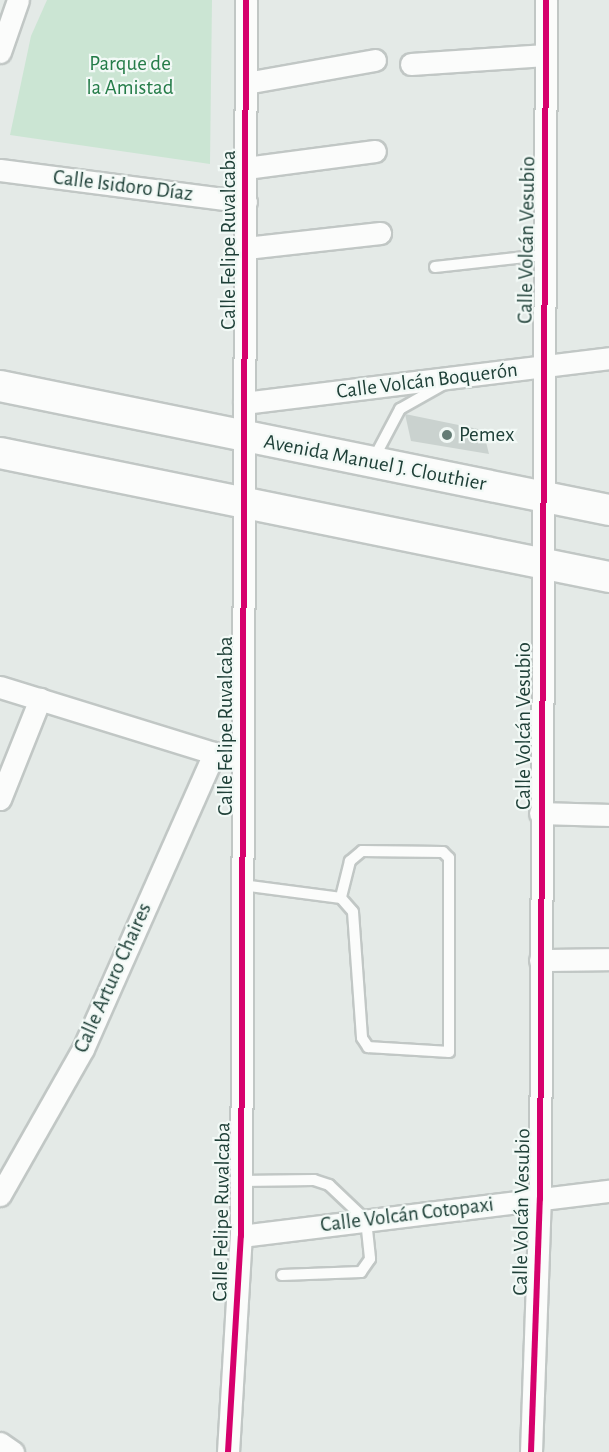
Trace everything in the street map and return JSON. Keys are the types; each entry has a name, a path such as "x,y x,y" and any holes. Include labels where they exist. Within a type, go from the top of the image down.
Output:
{"main road":[{"name":"Avenida Manuel J. Clouthier","path":"0,386 609,510"},
{"path":"0,453 609,577"}],"street":[{"path":"0,52 18,0"},
{"name":"Calle Felipe Ruvalcaba","path":"228,1452 241,1236 246,0"},
{"name":"Calle Volcán Vesubio","path":"531,1452 540,1199 541,496 546,0"},
{"path":"411,64 546,55"},
{"path":"246,83 375,60"},
{"path":"246,168 375,151"},
{"name":"Calle Isidoro Díaz","path":"0,170 246,202"},
{"path":"246,248 380,232"},
{"name":"Calle Volcán Boquerón","path":"244,403 609,358"},
{"path":"0,687 243,763"},
{"path":"0,799 40,699"},
{"name":"Calle Arturo Chaires","path":"0,1195 82,1049 214,753"},
{"path":"540,813 609,815"},
{"path":"540,960 609,959"},
{"name":"Calle Volcán Cotopaxi","path":"241,1236 609,1191"},
{"path":"0,1443 13,1452"}],"lane":[{"path":"435,267 543,255"},
{"path":"371,463 400,409 456,378"},
{"path":"242,885 341,898 353,912 362,1038 368,1047 449,1052 449,858 443,852 362,851 350,861 341,898"},
{"path":"241,1181 314,1180 329,1185 366,1220 370,1259 361,1272 282,1275"}],"green space":[{"name":"Parque de la Amistad","path":"47,0 212,0 210,164 10,135 31,36"}],"building":[{"name":"Pemex","path":"405,414 483,430 489,454 411,441"}],"cycle path":[{"path":"228,1452 241,1236 246,0"},
{"path":"531,1452 540,1199 546,0"}],"place":[{"name":"Pemex","path":"447,435"}]}
